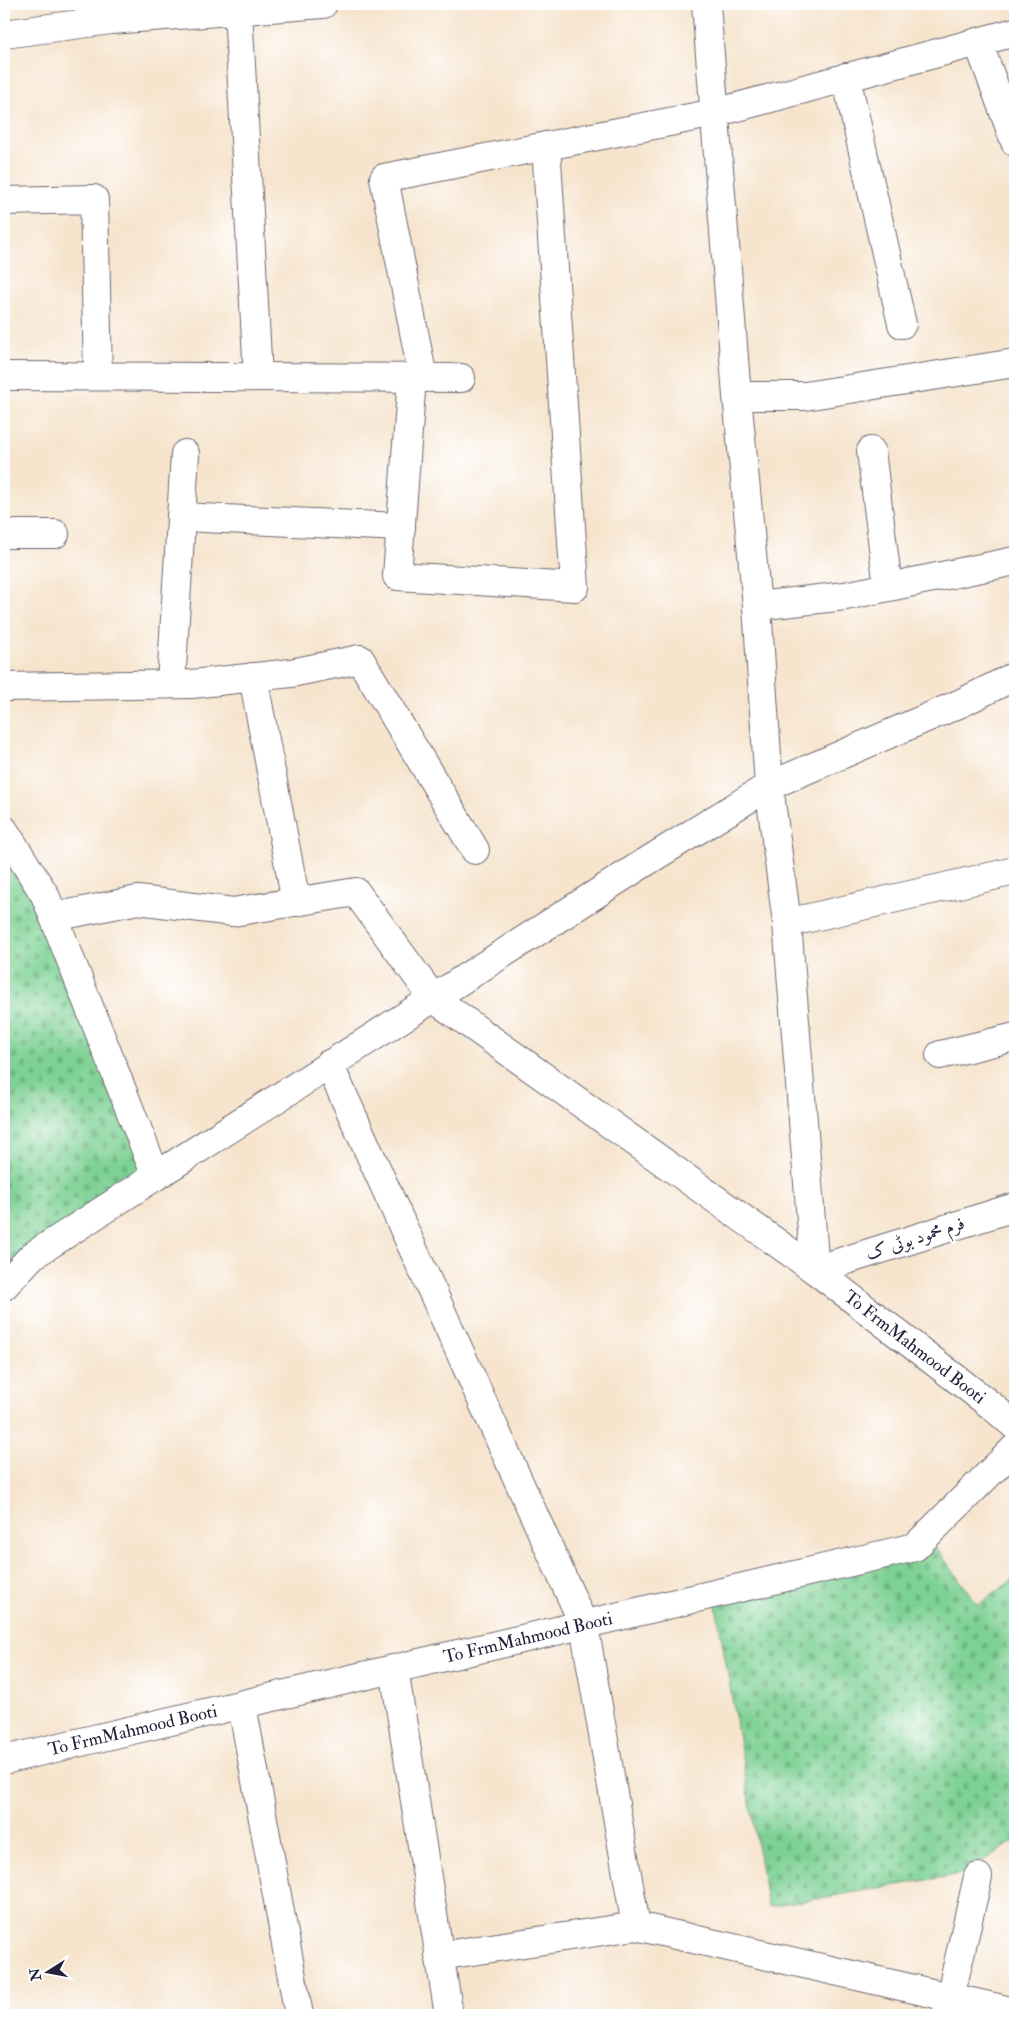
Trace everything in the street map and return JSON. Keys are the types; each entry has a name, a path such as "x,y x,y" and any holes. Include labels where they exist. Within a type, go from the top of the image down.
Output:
{"street":[{"path":"4,34 111,20 323,4"},
{"path":"706,4 737,396 756,606 768,786 787,922 815,1270"},
{"path":"238,10 258,377"},
{"path":"546,146 575,587 397,576 418,378 384,178 546,146 715,113 1015,32"},
{"path":"978,42 1015,142"},
{"path":"846,77 902,324"},
{"path":"4,201 94,199 98,376"},
{"path":"737,396 805,396 1015,363"},
{"path":"4,376 461,378"},
{"path":"871,451 888,587"},
{"path":"171,684 185,454"},
{"path":"181,517 401,528"},
{"path":"4,534 55,534"},
{"path":"756,606 845,596 1015,561"},
{"path":"4,687 192,684 291,673 360,659 475,850"},
{"path":"4,1286 32,1256 329,1064 768,786 961,703 1015,676"},
{"path":"54,918 138,900 232,912 296,902 252,677"},
{"path":"4,830 45,895 156,1176"},
{"path":"787,922 1015,870"},
{"name":"To FrmMahmood Booti","path":"296,902 356,892 434,998 1004,1405 1015,1426"},
{"path":"940,1055 1015,1037"},
{"path":"329,1064 584,1624 636,1926"},
{"name":"فرم محمود بوٹی ک","path":"815,1270 1015,1207"},
{"name":"To FrmMahmood Booti","path":"4,1760 915,1547 1015,1448"},
{"path":"394,1669 448,2015"},
{"path":"242,1705 299,2015"},
{"path":"949,2006 978,1877"},
{"path":"439,1956 636,1926 949,2006 1015,2012"}],"green space":[{"path":"4,830 156,1176 4,1286"},
{"path":"927,1535 978,1605 1015,1578 1015,1841 962,1874 768,1907 714,1594"}]}
